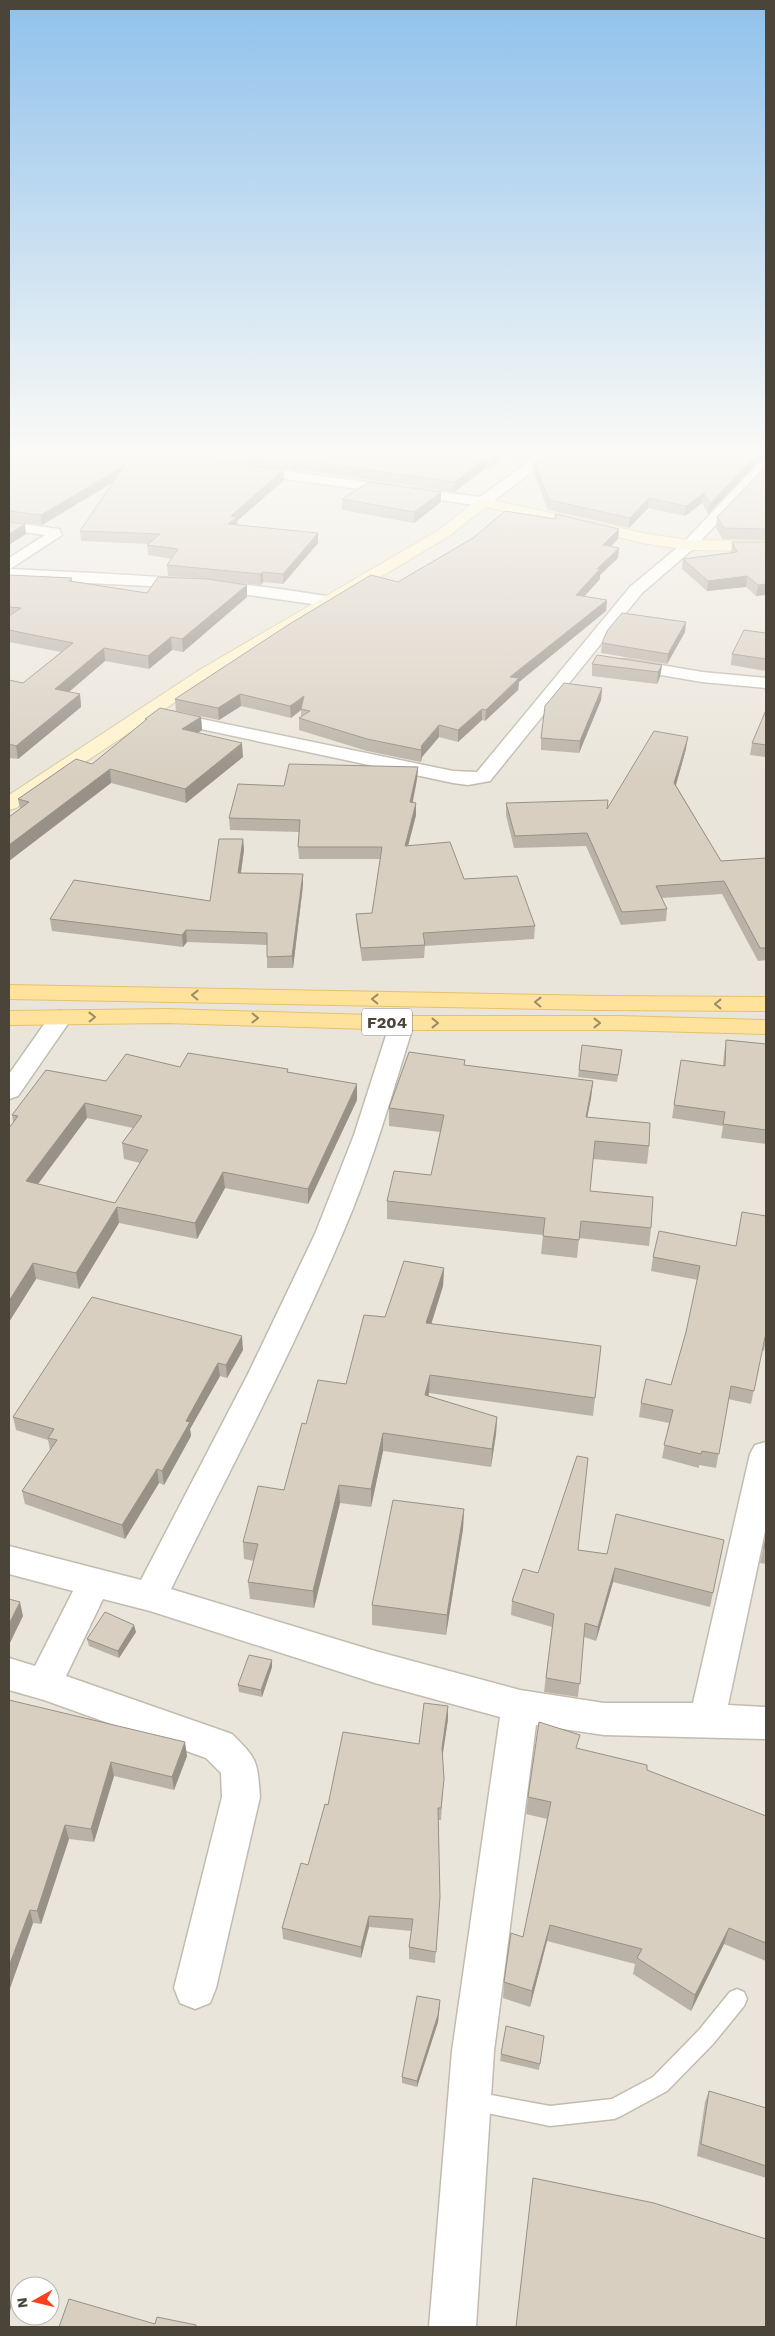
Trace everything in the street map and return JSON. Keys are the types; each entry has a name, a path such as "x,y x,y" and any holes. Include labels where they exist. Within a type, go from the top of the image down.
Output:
{"main road":[{"name":"F204","path":"9,992 598,1003 766,1004"},
{"name":"F204","path":"9,1018 167,1016 402,1023 618,1023 766,1027"}],"street":[{"path":"10,802 207,673 394,562"},
{"path":"149,712 289,744 468,779 482,777 583,657 636,590 669,562"},
{"path":"9,574 140,578 290,594 326,601"},
{"path":"583,657 702,677 766,683"},
{"path":"9,1091 60,1018"},
{"path":"150,1597 262,1376 329,1234 367,1135 402,1023"},
{"path":"708,1720 766,1454"},
{"path":"9,1560 150,1597 375,1667 520,1706 604,1719 708,1720 766,1723"},
{"path":"44,1684 94,1582"},
{"path":"9,1674 44,1684 219,1746 239,1766 241,1797 195,1988"},
{"path":"453,2327 458,2290 468,2101 494,1889 520,1706"}],"lane":[{"path":"468,2101 550,2116 614,2109 660,2084 706,2037 737,1999"}],"shaded area":[{"path":"9,562 766,562 766,2327 9,2327"}],"building":[{"path":"169,562 293,562 283,574 263,572 260,574 167,565"},
{"path":"432,562 604,562 576,595 607,600 510,677 519,678 486,710 482,709 458,730 439,725 422,745 421,750 367,739 299,718 310,711 301,709 304,696 290,706 240,694 218,708 175,699 288,625 371,575 398,582"},
{"path":"686,562 766,562 766,584 758,585 747,576 708,581"},
{"path":"9,575 72,578 69,581 147,593 158,577 207,579 247,585 182,639 171,637 148,656 104,648 55,689 80,694 16,746 9,744 9,680 23,683 73,643 9,630 9,616 21,608 9,607"},
{"path":"622,613 686,622 668,654 602,643 607,631"},
{"path":"744,630 766,633 766,659 732,654"},
{"path":"597,655 662,665 658,672 592,664"},
{"path":"564,683 602,688 580,741 541,738 545,706"},
{"path":"160,708 201,717 182,729 242,743 185,789 110,769 9,845 9,817 29,802 18,799 76,759 92,764"},
{"path":"766,710 766,745 752,743"},
{"path":"654,731 688,737 674,783 721,861 766,858 766,948 760,948 724,881 656,886 667,909 622,912 587,833 515,836 506,803 608,800 607,809"},
{"path":"289,764 418,767 410,802 416,803 405,846 450,842 464,879 517,876 535,926 423,933 425,945 361,948 356,914 372,913 382,847 298,847 300,820 229,818 238,784 284,786"},
{"path":"219,839 243,839 238,873 303,874 292,956 267,957 267,933 186,930 182,935 50,919 74,880 210,901"},
{"path":"726,1040 766,1044 766,1130 723,1124 725,1112 674,1105 681,1060 725,1066"},
{"path":"582,1045 622,1050 618,1075 579,1070"},
{"path":"409,1052 465,1060 464,1065 593,1081 586,1117 650,1123 649,1146 595,1141 590,1191 653,1197 651,1228 581,1221 579,1240 543,1236 545,1218 387,1201 394,1171 431,1175 444,1115 389,1108"},
{"path":"188,1053 288,1069 287,1072 357,1084 308,1189 223,1172 195,1223 117,1207 76,1273 33,1263 9,1301 9,1128 18,1116 12,1115 46,1070 106,1081 126,1054 180,1067","holes":["85,1103 142,1116 122,1143 148,1150 115,1203 26,1181"]},
{"path":"742,1212 766,1216 766,1337 754,1391 731,1386 719,1454 702,1451 701,1454 664,1445 673,1410 641,1403 646,1379 671,1385 686,1332 700,1266 653,1257 659,1231 736,1246"},
{"path":"404,1261 444,1268 426,1323 601,1346 595,1398 430,1375 425,1395 497,1417 492,1449 383,1433 371,1489 339,1485 313,1591 248,1582 258,1544 243,1542 258,1486 284,1490 302,1423 306,1424 318,1380 346,1384 364,1315 385,1317"},
{"path":"92,1297 242,1336 226,1365 218,1363 186,1421 190,1422 162,1471 157,1469 122,1525 22,1491 57,1440 48,1438 54,1429 13,1417"},
{"path":"577,1456 588,1458 578,1550 607,1554 616,1514 724,1540 713,1593 615,1568 598,1627 585,1623 580,1684 546,1678 554,1614 512,1601 523,1569 538,1573"},
{"path":"393,1500 464,1509 447,1615 372,1605"},
{"path":"9,1599 20,1602 9,1624"},
{"path":"105,1612 134,1625 118,1651 87,1639"},
{"path":"249,1655 272,1660 261,1690 238,1685"},
{"path":"9,1700 185,1742 172,1777 111,1762 91,1829 65,1825 37,1911 30,1910 9,1966"},
{"path":"424,1703 448,1706 442,1748 444,1779 441,1808 438,1808 440,1897 436,1952 409,1947 413,1919 369,1916 361,1947 282,1928 301,1863 308,1865 325,1804 328,1805 343,1732 419,1744"},
{"path":"539,1722 580,1735 576,1748 647,1765 647,1770 766,1816 766,1943 729,1928 695,1995 637,1958 642,1949 550,1925 532,1991 504,1982 511,1933 523,1937 551,1802 528,1797"},
{"path":"417,1996 440,2000 438,2015 417,2081 402,2077"},
{"path":"506,2026 544,2036 540,2064 501,2054"},
{"path":"709,2091 766,2108 766,2166 701,2144"},
{"path":"533,2178 654,2203 766,2239 766,2327 516,2327"},
{"path":"69,2299 155,2324 157,2317 196,2325 196,2327 59,2327"}]}
